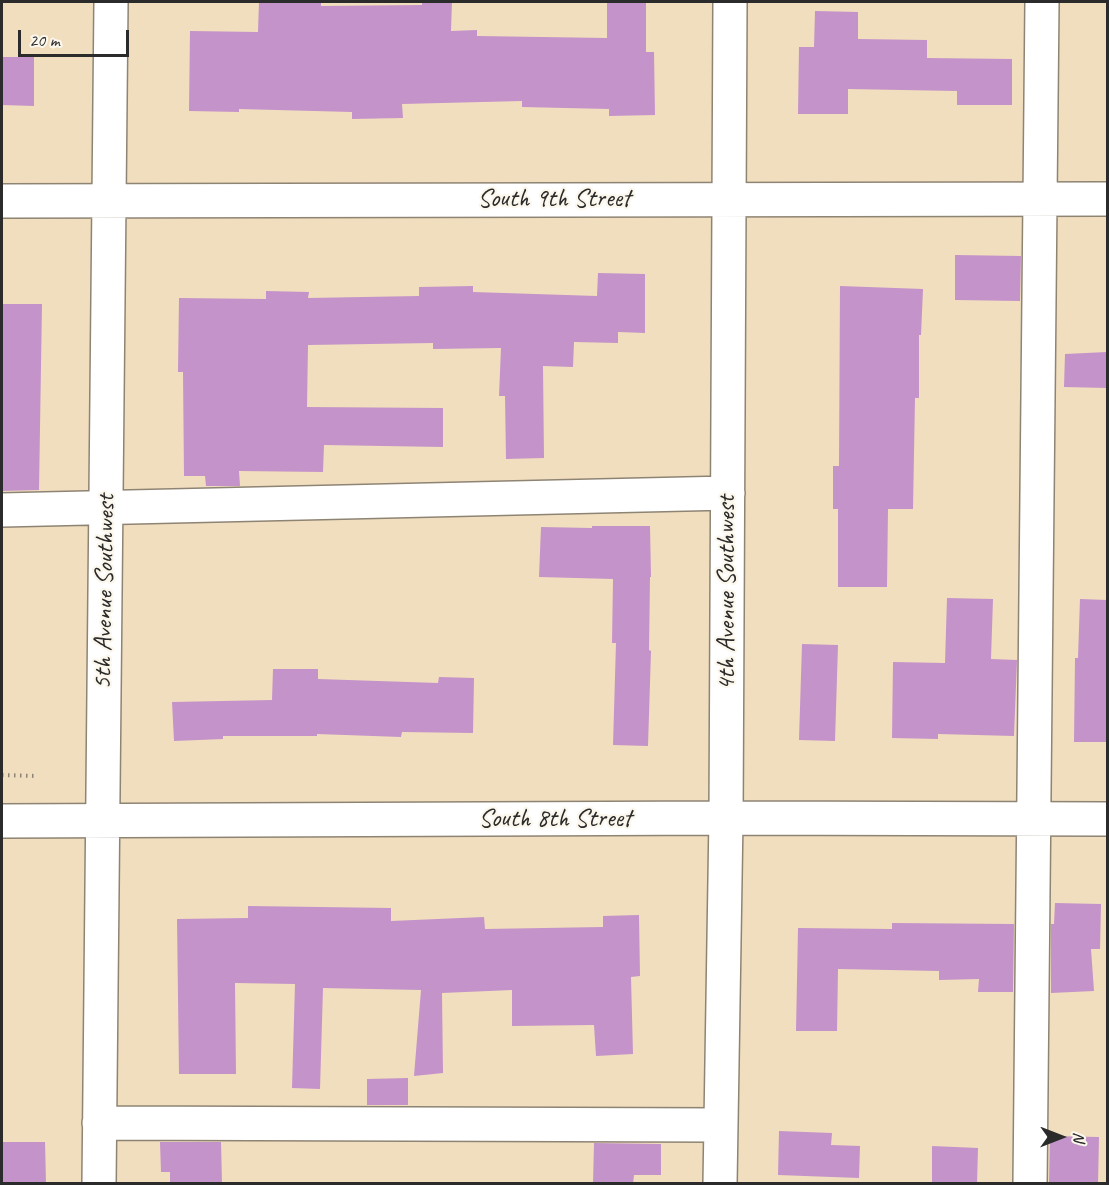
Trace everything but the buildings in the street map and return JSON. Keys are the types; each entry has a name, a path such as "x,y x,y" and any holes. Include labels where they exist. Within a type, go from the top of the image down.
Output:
{"street":[{"name":"5th Avenue Southwest","path":"99,1184 111,2"},
{"name":"4th Avenue Southwest","path":"720,1184 726,818 730,2"},
{"path":"1030,1184 1042,2"},
{"name":"South 9th Street","path":"2,201 1107,199"},
{"path":"2,510 728,493"},
{"name":"South 8th Street","path":"2,821 1107,819"},
{"path":"99,1123 720,1125"}],"path":[{"path":"2,776 37,776"}]}
